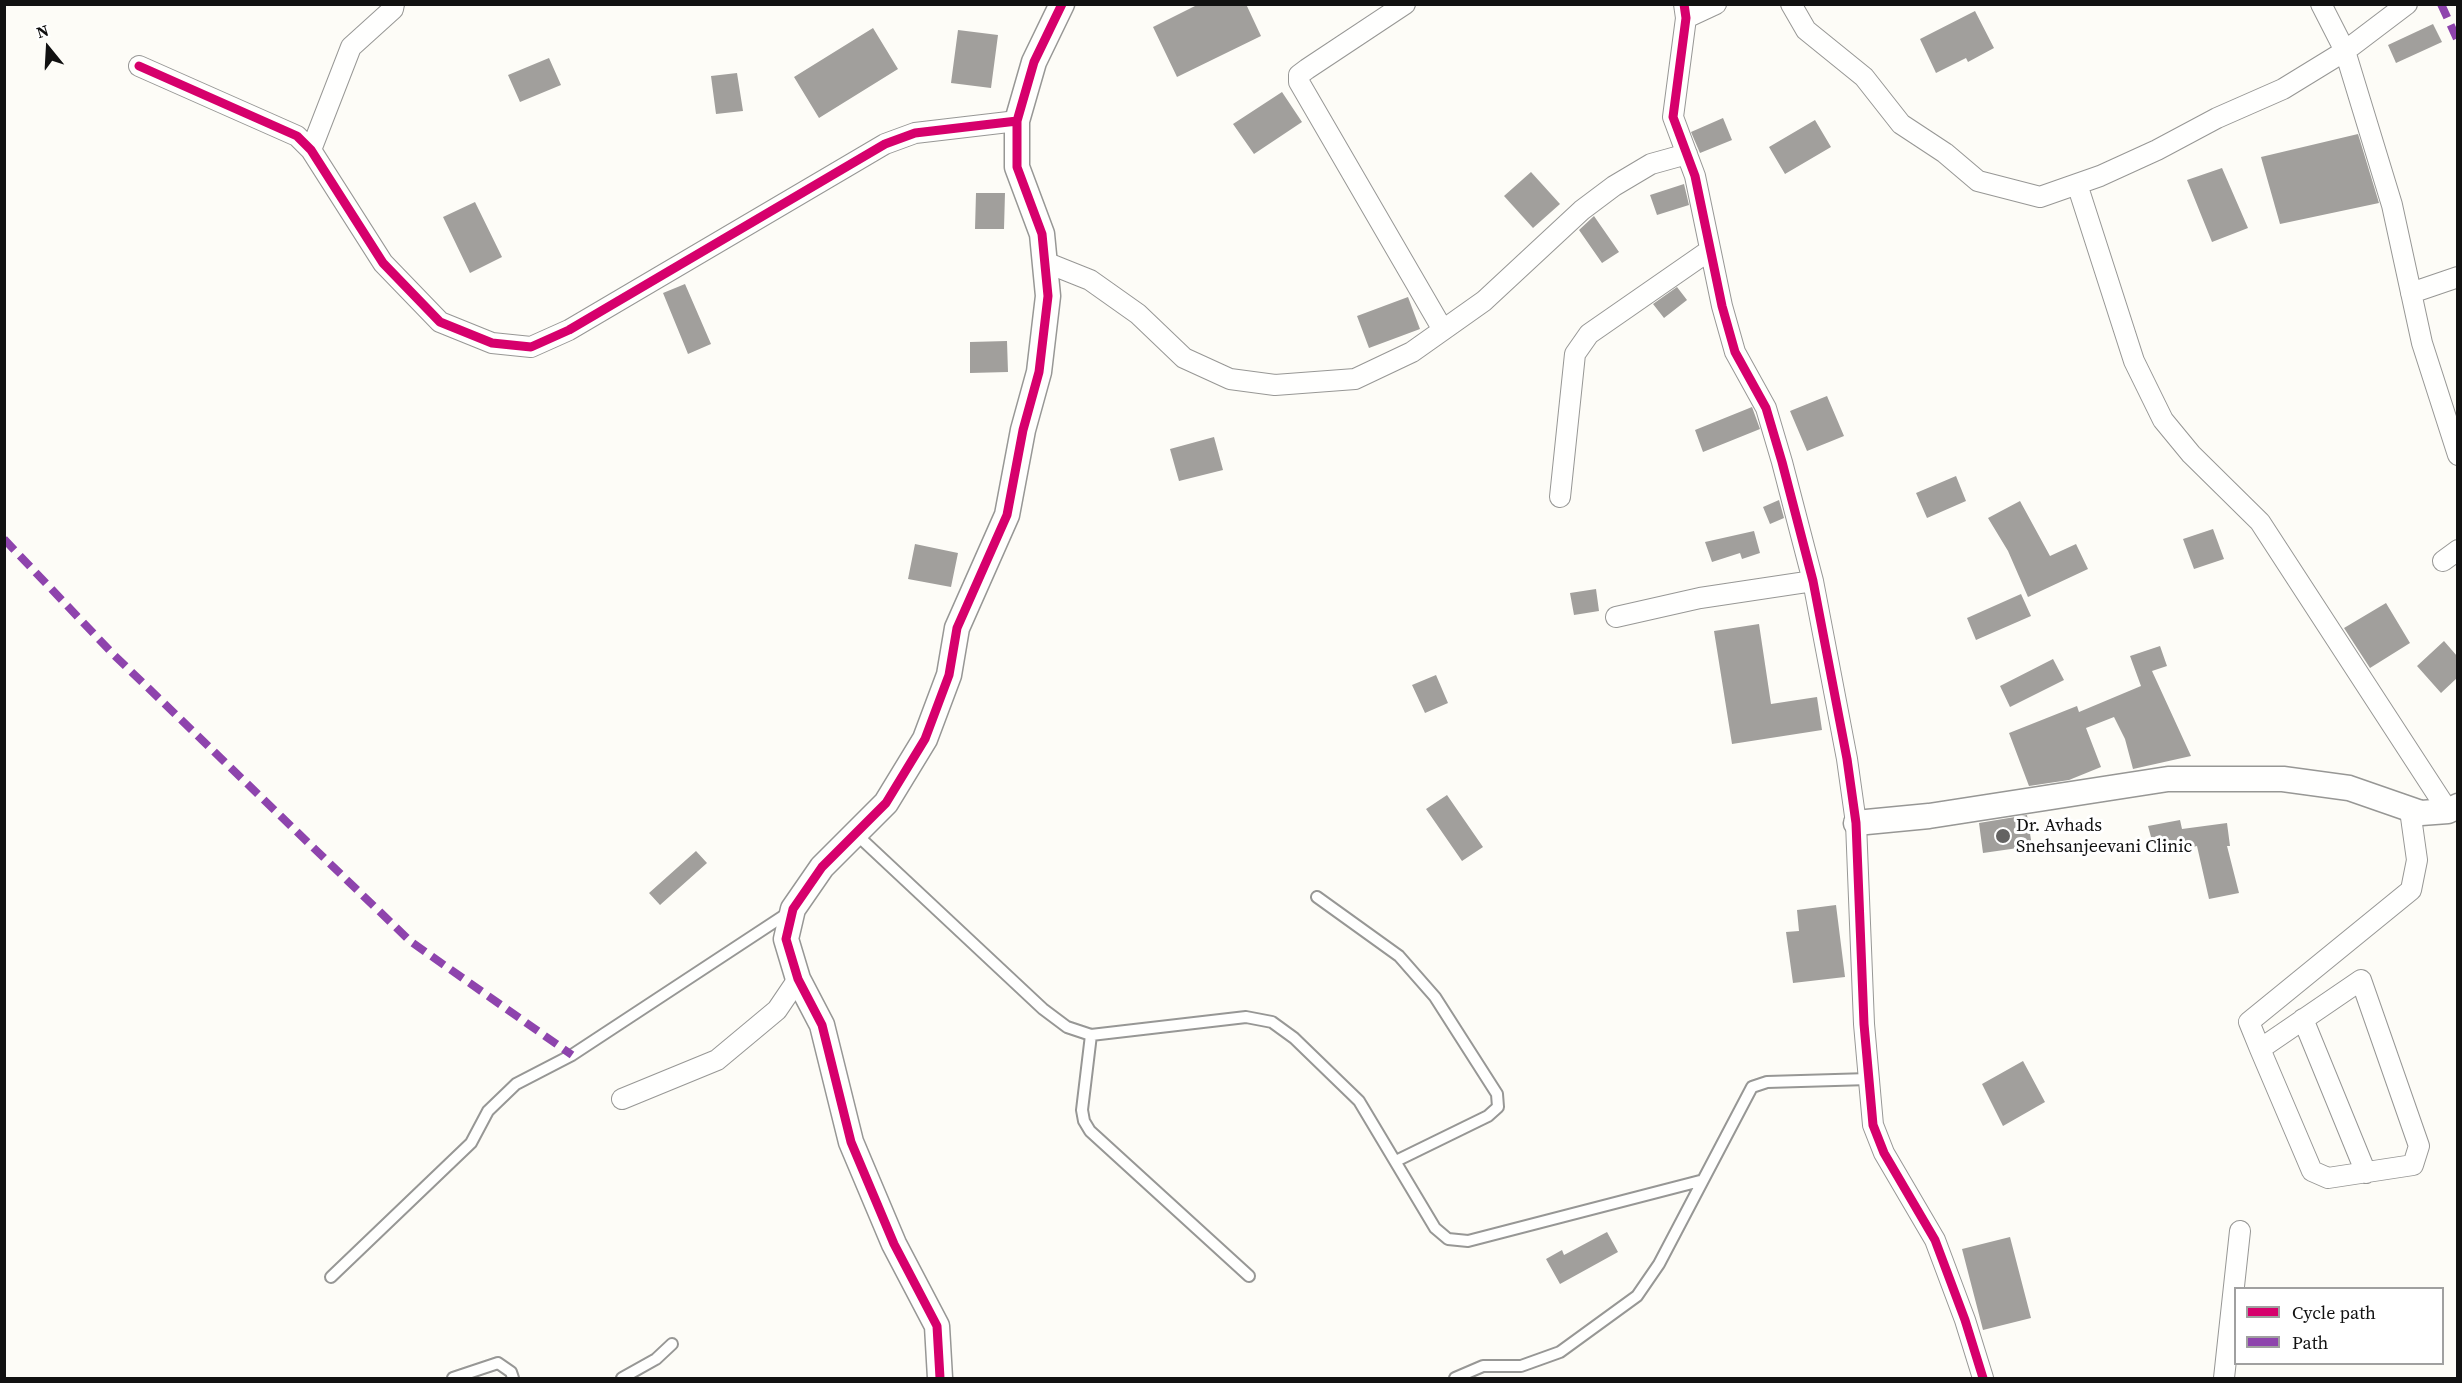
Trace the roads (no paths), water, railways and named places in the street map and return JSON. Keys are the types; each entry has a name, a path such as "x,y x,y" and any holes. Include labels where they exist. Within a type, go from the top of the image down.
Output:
{"street":[{"path":"311,150 351,47 393,9 394,4"},
{"path":"940,1378 937,1326 894,1244 851,1142 822,1025 798,979 786,939 793,909 822,867 886,803 925,739 949,675 957,628 1007,515 1023,430 1039,372 1048,296 1042,234 1017,167 1017,121 1034,62 1062,4"},
{"path":"1405,4 1307,69 1299,75 1299,82 1443,330"},
{"path":"1716,4 1685,11 1673,117 1695,176 1735,352 1766,408 1813,581 1847,759 1856,823 1873,1125 1884,1153 1935,1240 1965,1320 1983,1378"},
{"path":"1791,4 1806,30 1864,77 1901,124 1945,153 1978,181 2040,197 2157,150 2217,118 2283,89 2345,51 2407,4"},
{"path":"2321,4 2345,51 2392,205 2422,343 2457,455"},
{"path":"139,66 297,136 311,150 383,262 440,322 492,343 531,347 569,330 885,144 915,133 1017,121"},
{"path":"1045,262 1090,280 1138,314 1184,358 1230,379 1275,385 1355,379 1412,352 1484,301 1582,210 1606,192 1651,164 1687,154"},
{"path":"1856,823 1929,816 2168,779 2283,779 2349,788 2421,813 2453,808 2260,522 2192,454 2163,420 2134,361 2077,184"},
{"path":"1560,496 1575,354 1589,334 1710,250"},
{"path":"2411,293 2457,277"},
{"path":"1616,617 1700,598 1813,581"},
{"path":"2260,1049 2361,980 2419,1146 2414,1166 2328,1178 2312,1171 2260,1049 2249,1022 2411,890 2417,860 2410,810"},
{"path":"622,1099 717,1060 777,1010 798,979"},
{"path":"2303,1019 2366,1173"},
{"path":"2224,1378 2240,1231"}],"lane":[{"path":"856,834 1043,1009 1067,1027 1091,1035 1246,1017 1272,1022 1294,1038 1359,1101 1435,1228 1448,1239 1468,1241 1700,1181"},
{"path":"1317,897 1399,956 1435,997 1497,1094 1498,1107 1488,1116 1396,1161"},
{"path":"331,1277 471,1143 488,1111 516,1084 572,1055 793,909"},
{"path":"1091,1035 1082,1110 1084,1121 1090,1131 1249,1276"},
{"path":"1455,1378 1483,1366 1521,1366 1560,1352 1637,1296 1659,1264 1700,1181 1752,1087 1767,1082 1869,1079"},
{"path":"622,1378 656,1359 672,1344"},
{"path":"453,1378 498,1363 511,1372 513,1378"}],"place":[{"name":"Dr. Avhads Snehsanjeevani Clinic","path":"2003,836"}]}
